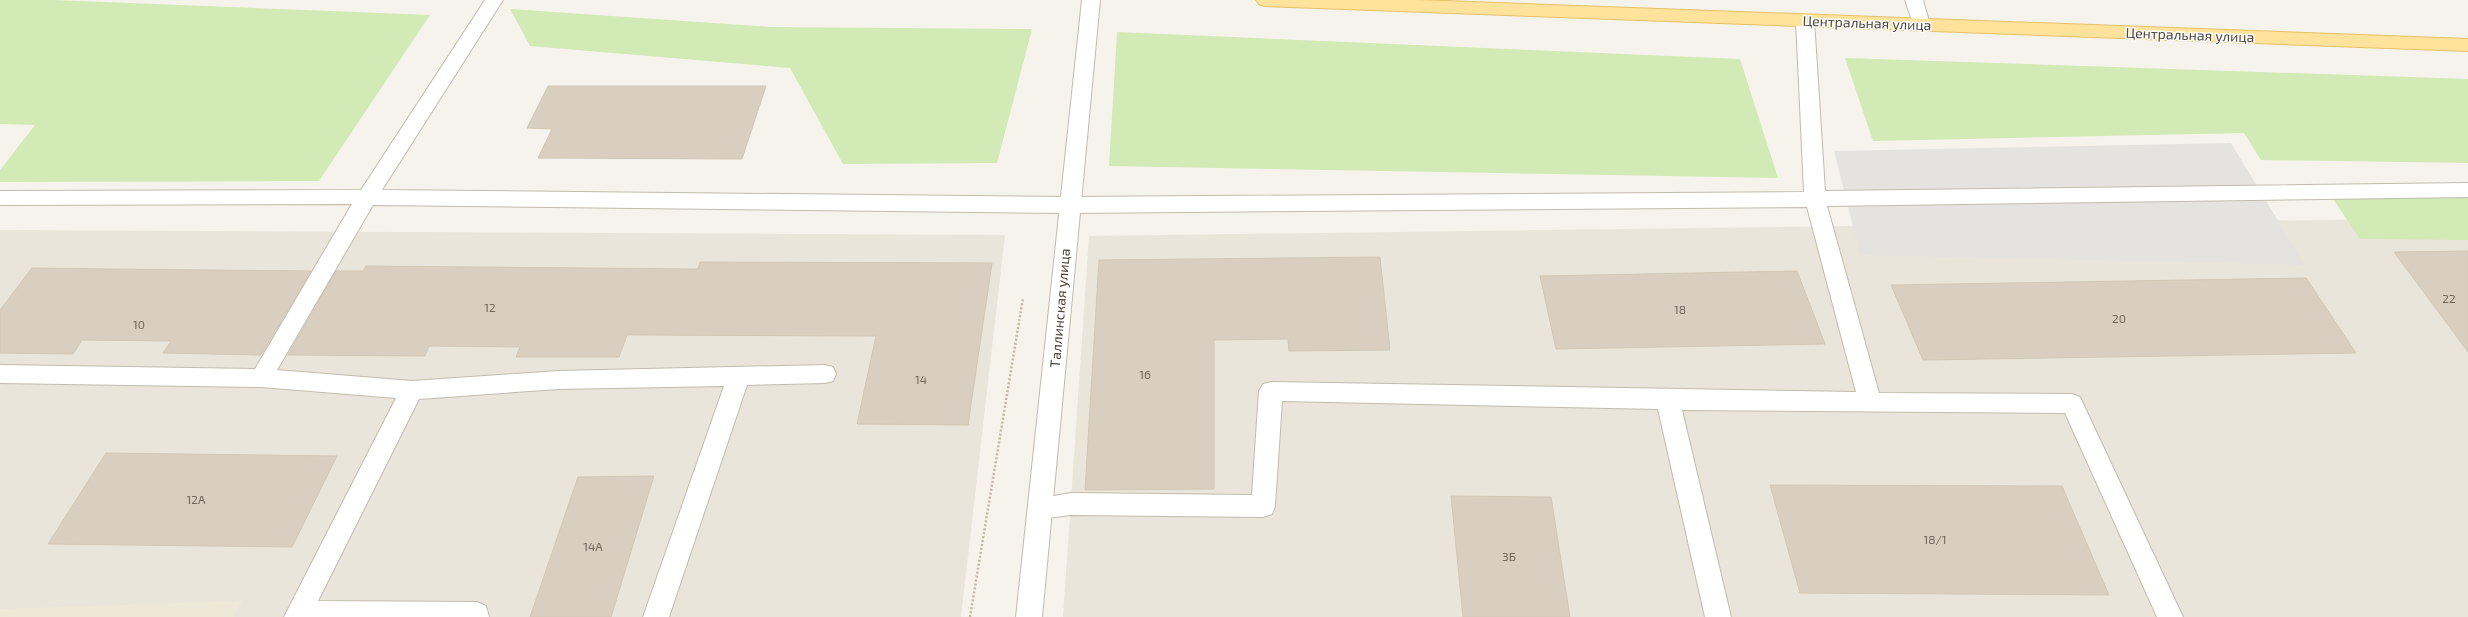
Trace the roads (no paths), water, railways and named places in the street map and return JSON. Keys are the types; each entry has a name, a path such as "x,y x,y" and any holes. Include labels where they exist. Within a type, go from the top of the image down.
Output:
{"main road":[{"name":"Центральная улица","path":"1265,0 1390,2 1921,25 2468,45"}],"street":[{"path":"261,378 367,197 494,0"},
{"name":"Таллинская улица","path":"1029,617 1091,0"},
{"path":"1914,0 1921,25"},
{"path":"1805,20 1815,199 1870,402"},
{"path":"0,198 367,197 1070,206 1815,199 2468,190"},
{"path":"0,374 261,378 412,390 558,380 825,374"},
{"path":"656,617 740,376"},
{"path":"412,390 298,615 477,614 476,617"},
{"path":"1040,508 1071,504 1263,506 1271,391 1668,400 2072,404 2170,617"},
{"path":"1668,400 1718,617"}]}
